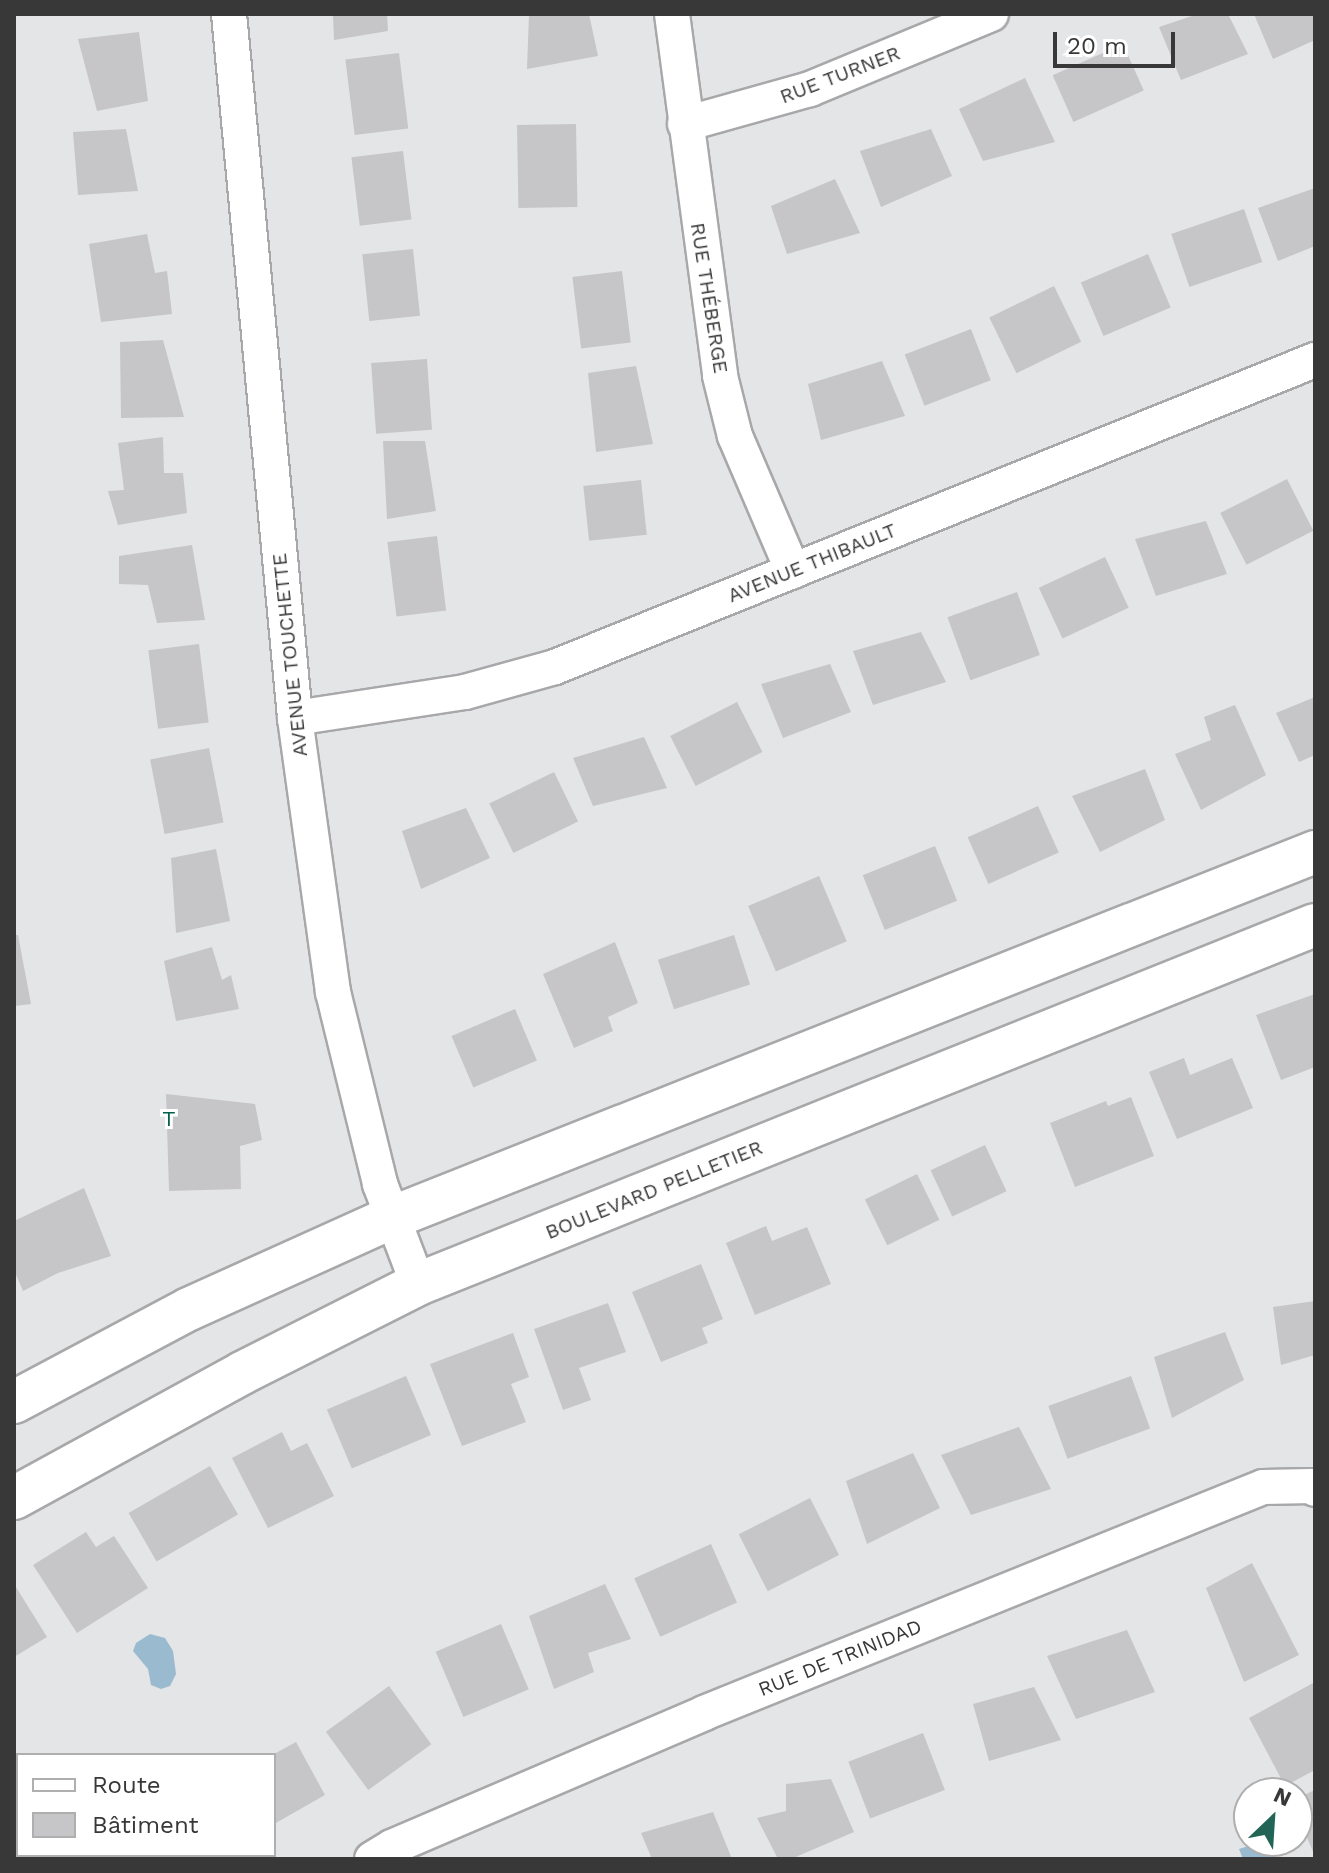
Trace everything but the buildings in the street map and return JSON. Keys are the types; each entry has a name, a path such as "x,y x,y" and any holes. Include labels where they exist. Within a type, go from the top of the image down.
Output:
{"street":[{"name":"AVENUE TOUCHETTE","path":"229,14 295,718 333,992 391,1218 418,1284"},
{"name":"RUE THÉBERGE","path":"672,14 720,376 735,436 793,571"},
{"name":"RUE TURNER","path":"685,124 810,89 991,14"},
{"name":"AVENUE THIBAULT","path":"295,718 465,692 555,667 1315,360"},
{"path":"14,1402 189,1309 391,1218 1315,852"},
{"name":"BOULEVARD PELLETIER","path":"14,1498 242,1373 418,1284 1315,925"},
{"name":"RUE DE TRINIDAD","path":"372,1859 392,1847 704,1713 1263,1487 1312,1486 1315,1489"}],"water":[{"path":"150,1634 165,1638 173,1651 176,1674 170,1686 161,1689 151,1685 148,1669 133,1651 136,1643"},
{"path":"1242,1857 1271,1859 1243,1859"}],"district":[{"name":"T","path":"170,1119"}]}
